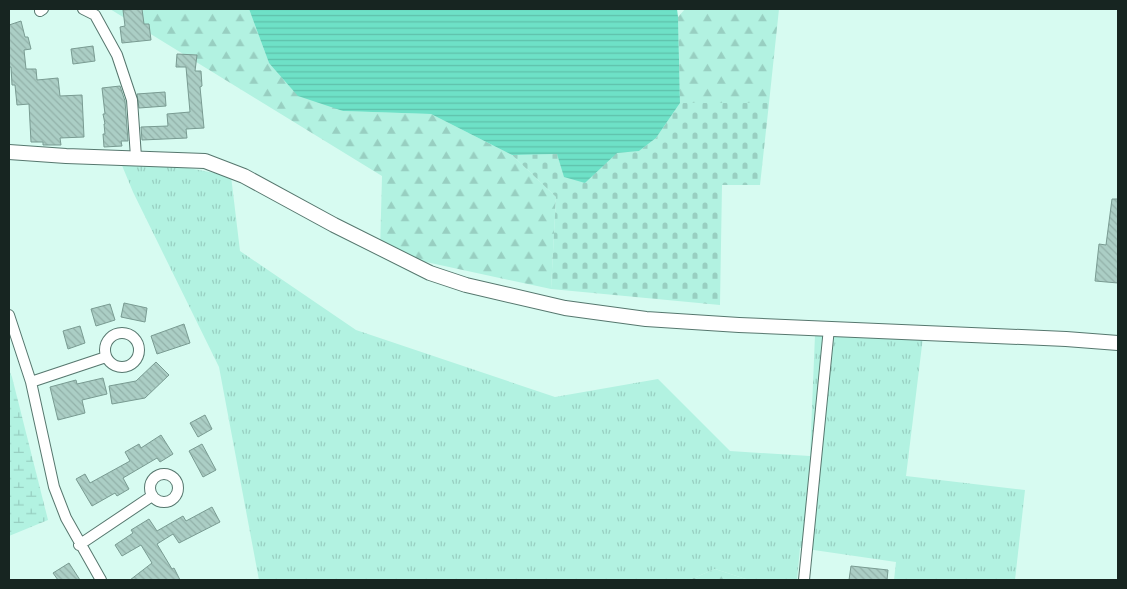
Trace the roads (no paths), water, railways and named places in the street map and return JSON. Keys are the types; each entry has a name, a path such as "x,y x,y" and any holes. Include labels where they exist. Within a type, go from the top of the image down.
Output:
{"main road":[{"path":"9,152 205,161 244,176 334,225 430,273 466,285 565,308 646,319 1118,343"}],"street":[{"path":"84,9 95,15 117,55 132,100 136,157"},
{"path":"9,315 31,382 54,487 79,544 101,580"},
{"path":"804,580 829,328"},
{"path":"31,382 106,357"},
{"path":"79,544 152,496"}]}
